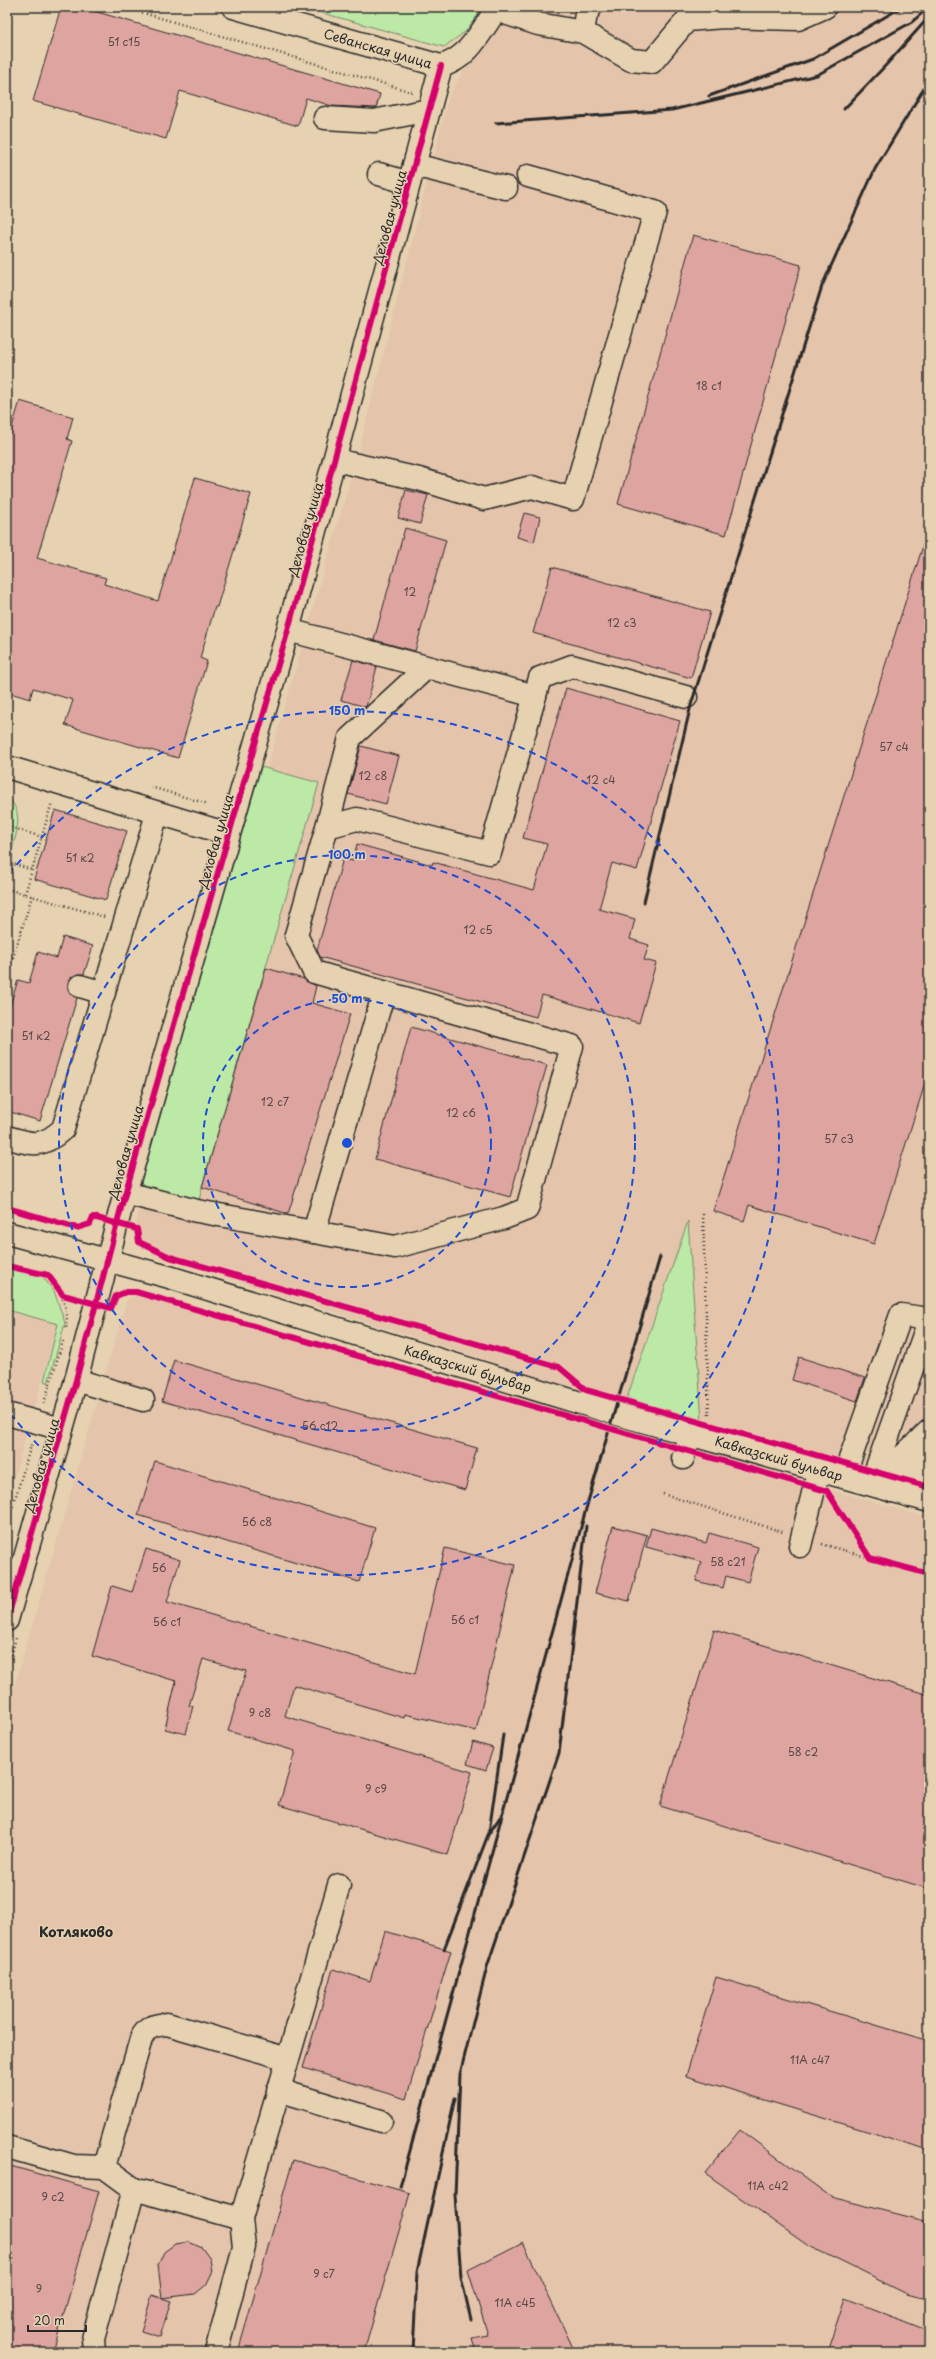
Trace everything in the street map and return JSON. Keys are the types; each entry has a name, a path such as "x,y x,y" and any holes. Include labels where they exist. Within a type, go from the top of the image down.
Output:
{"street":[{"name":"Севанская улица","path":"233,7 441,66 450,64 463,55 497,9"},
{"path":"583,32 586,14 591,7"},
{"path":"497,9 538,24 583,32 631,60 652,62 686,20 727,12 798,19 825,7"},
{"name":"Деловая улица","path":"8,1614 76,1380 125,1193 288,630 441,66"},
{"path":"325,118 374,121 430,104"},
{"path":"379,174 412,174 506,188"},
{"path":"335,460 419,479 484,499 532,487 573,499 655,212 528,176"},
{"path":"288,630 535,696"},
{"path":"327,827 357,819 490,853 540,678 572,666 686,697"},
{"path":"125,1193 197,1211 395,1247 504,1218 527,1209 572,1046 314,972 296,936 327,827 350,738 426,668"},
{"path":"7,767 157,814 228,834"},
{"path":"7,1137 32,1144 50,1140 63,1129 157,814"},
{"path":"82,982 105,989"},
{"path":"314,1232 384,992"},
{"name":"Кавказский бульвар","path":"7,1233 176,1280 613,1413 700,1429 819,1470 910,1496"},
{"path":"901,1315 924,1319 857,1480 860,1419 901,1315"},
{"path":"76,1380 143,1400"},
{"path":"7,1414 62,1430"},
{"path":"683,1458 700,1429"},
{"path":"910,1496 903,1456 929,1431"},
{"path":"910,1496 920,1458 929,1450"},
{"path":"801,1542 819,1470"},
{"path":"216,2352 244,2247 241,2219 339,1885"},
{"path":"104,2167 141,2039 144,2031 154,2024 167,2024 288,2059"},
{"path":"278,2090 381,2121"},
{"path":"7,2147 74,2166 104,2167 134,2189 241,2219"},
{"path":"94,2352 93,2338 134,2189"}],"path":[{"path":"122,7 430,104"},
{"path":"25,894 52,801"},
{"path":"7,826 42,837"},
{"path":"7,862 32,870"},
{"path":"7,889 124,924"},
{"path":"7,977 32,896"},
{"path":"7,957 13,959"},
{"path":"700,1429 703,1214"},
{"path":"63,1224 83,1227 90,1224 93,1217"},
{"path":"137,1228 139,1242 164,1254"},
{"path":"48,1275 63,1295"},
{"path":"116,1296 126,1292 136,1292 157,1298"},
{"path":"663,1494 801,1542 870,1558"}],"shaded area":[{"path":"510,7 929,7 929,1483 566,1385 153,1255 136,1229 139,1210 359,450 449,96 469,62"},
{"path":"149,1292 929,1518 929,2352 7,2352 7,1712 127,1300 138,1294"},
{"path":"7,1310 58,1324 7,1502"}],"green space":[{"path":"301,7 483,7 466,31 444,47"},
{"path":"261,767 319,783 198,1205 150,1194 141,1182"},
{"path":"7,797 16,809 18,822 12,850 7,848"},
{"path":"688,1221 702,1421 627,1398"},
{"path":"7,1269 42,1276 54,1291 65,1323 48,1383 44,1381 58,1324 7,1310"}],"building":[{"path":"61,7 80,7 380,94 376,108 332,106 306,98 298,126 180,91 166,139 33,101"},
{"path":"693,235 801,265 726,535 618,504"},
{"path":"20,401 73,417 67,439 72,441 37,558 106,578 104,584 158,601 195,478 251,494 200,658 207,661 178,758 65,725 73,700 33,688 30,699 7,692 7,443"},
{"path":"406,490 428,495 420,524 398,518"},
{"path":"524,513 540,517 534,542 517,537"},
{"path":"405,528 446,540 415,651 374,640"},
{"path":"926,536 929,536 929,1071 874,1244 749,1205 744,1221 713,1211"},
{"path":"552,567 710,612 691,678 533,633"},
{"path":"353,660 377,667 366,707 341,700"},
{"path":"566,688 680,721 637,870 612,863 599,909 635,919 630,939 649,945 644,960 656,963 639,1023 542,995 536,1017 320,957 317,950 343,859 353,861 357,844 432,865 433,862 534,890 547,844 523,838"},
{"path":"361,746 399,756 386,804 348,794"},
{"path":"55,810 127,831 106,900 34,879"},
{"path":"63,937 93,946 84,974 77,974 68,982 68,989 71,994 77,998 40,1121 7,1111 7,1015 18,980 29,983 38,952 57,958"},
{"path":"266,968 304,979 316,986 312,1003 350,1014 288,1214 202,1187"},
{"path":"411,1027 547,1065 510,1197 375,1159"},
{"path":"799,1357 865,1378 857,1401 792,1380"},
{"path":"174,1360 477,1448 465,1490 162,1401"},
{"path":"155,1461 375,1528 359,1582 138,1515"},
{"path":"613,1526 647,1535 629,1601 595,1593"},
{"path":"651,1528 706,1543 709,1533 758,1547 748,1582 726,1576 723,1588 696,1581 701,1562 646,1547"},
{"path":"445,1548 515,1565 476,1731 405,1714 404,1718 294,1685 285,1716 472,1772 448,1855 279,1805 295,1751 228,1731 246,1671 203,1659 189,1706 193,1706 186,1734 165,1729 176,1681 92,1656 112,1586 132,1592 146,1549 180,1560 167,1602 415,1674"},
{"path":"714,1630 929,1695 929,1889 660,1806"},
{"path":"473,1742 493,1748 486,1770 467,1764"},
{"path":"385,1931 451,1951 406,2099 303,2068 333,1969 370,1981"},
{"path":"716,1977 929,2041 929,2150 686,2076"},
{"path":"740,2130 831,2197 929,2222 929,2300 907,2294 807,2245 705,2173"},
{"path":"293,2160 410,2193 364,2352 238,2352"},
{"path":"7,2165 99,2191 53,2352 7,2352"},
{"path":"189,2242 202,2248 210,2259 212,2273 206,2285 195,2294 162,2298 158,2265 164,2252 175,2244"},
{"path":"523,2242 575,2352 476,2352 472,2338 488,2335 468,2270"},
{"path":"152,2295 171,2301 160,2337 141,2331"},
{"path":"845,2298 929,2331 929,2352 827,2352"}],"railway":[{"path":"709,96 813,59 902,7"},
{"path":"496,123 672,110 817,75 912,22 929,7"},
{"path":"844,109 929,17"},
{"path":"644,902 691,705 822,286 875,169 929,80"},
{"path":"400,2187 589,1498 660,1257"},
{"path":"471,2319 461,2277 455,2195 460,2074 487,1967 559,1753 586,1526"},
{"path":"489,1832 503,1735"},
{"path":"444,1949 488,1835 500,1817"},
{"path":"413,2352 417,2272 455,2098"}],"cycle path":[{"path":"7,1620 76,1380 121,1208 288,630 441,66"},
{"path":"7,1208 77,1228 90,1224 93,1217 137,1229 139,1242 170,1257 559,1367 586,1390 929,1487"},
{"path":"7,1266 48,1275 63,1295 111,1308 116,1296 126,1292 136,1292 827,1491 870,1558 929,1574"}],"district":[{"name":"Котляково","path":"76,1931"}]}
